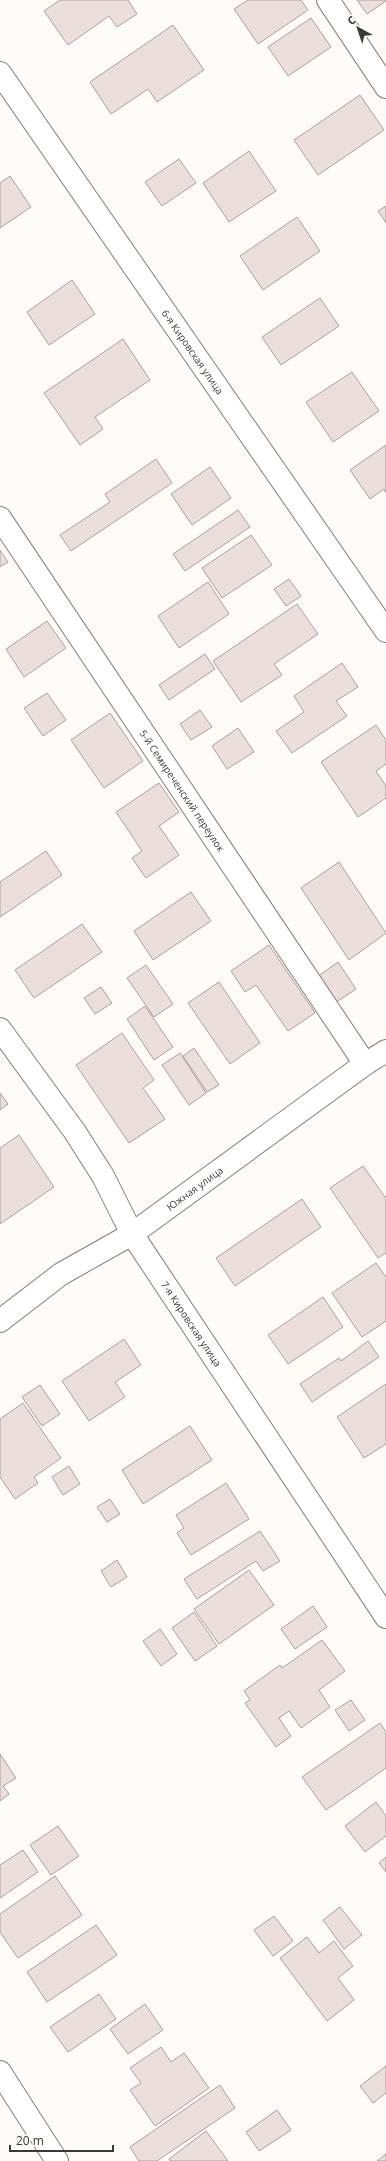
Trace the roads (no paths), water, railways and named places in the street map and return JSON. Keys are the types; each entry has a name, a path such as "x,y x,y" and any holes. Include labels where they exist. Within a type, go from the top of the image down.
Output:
{"street":[{"path":"328,0 386,87"},
{"name":"6-я Кировская улица","path":"0,73 386,631"},
{"name":"5-й Семиреченский переулок","path":"0,518 364,1064"},
{"name":"7-я Кировская улица","path":"0,1029 75,1132 99,1170 132,1234 386,1617"},
{"name":"Южная улица","path":"0,1321 61,1274 132,1234 364,1064 386,1051"},
{"path":"0,2072 57,2161"}]}
